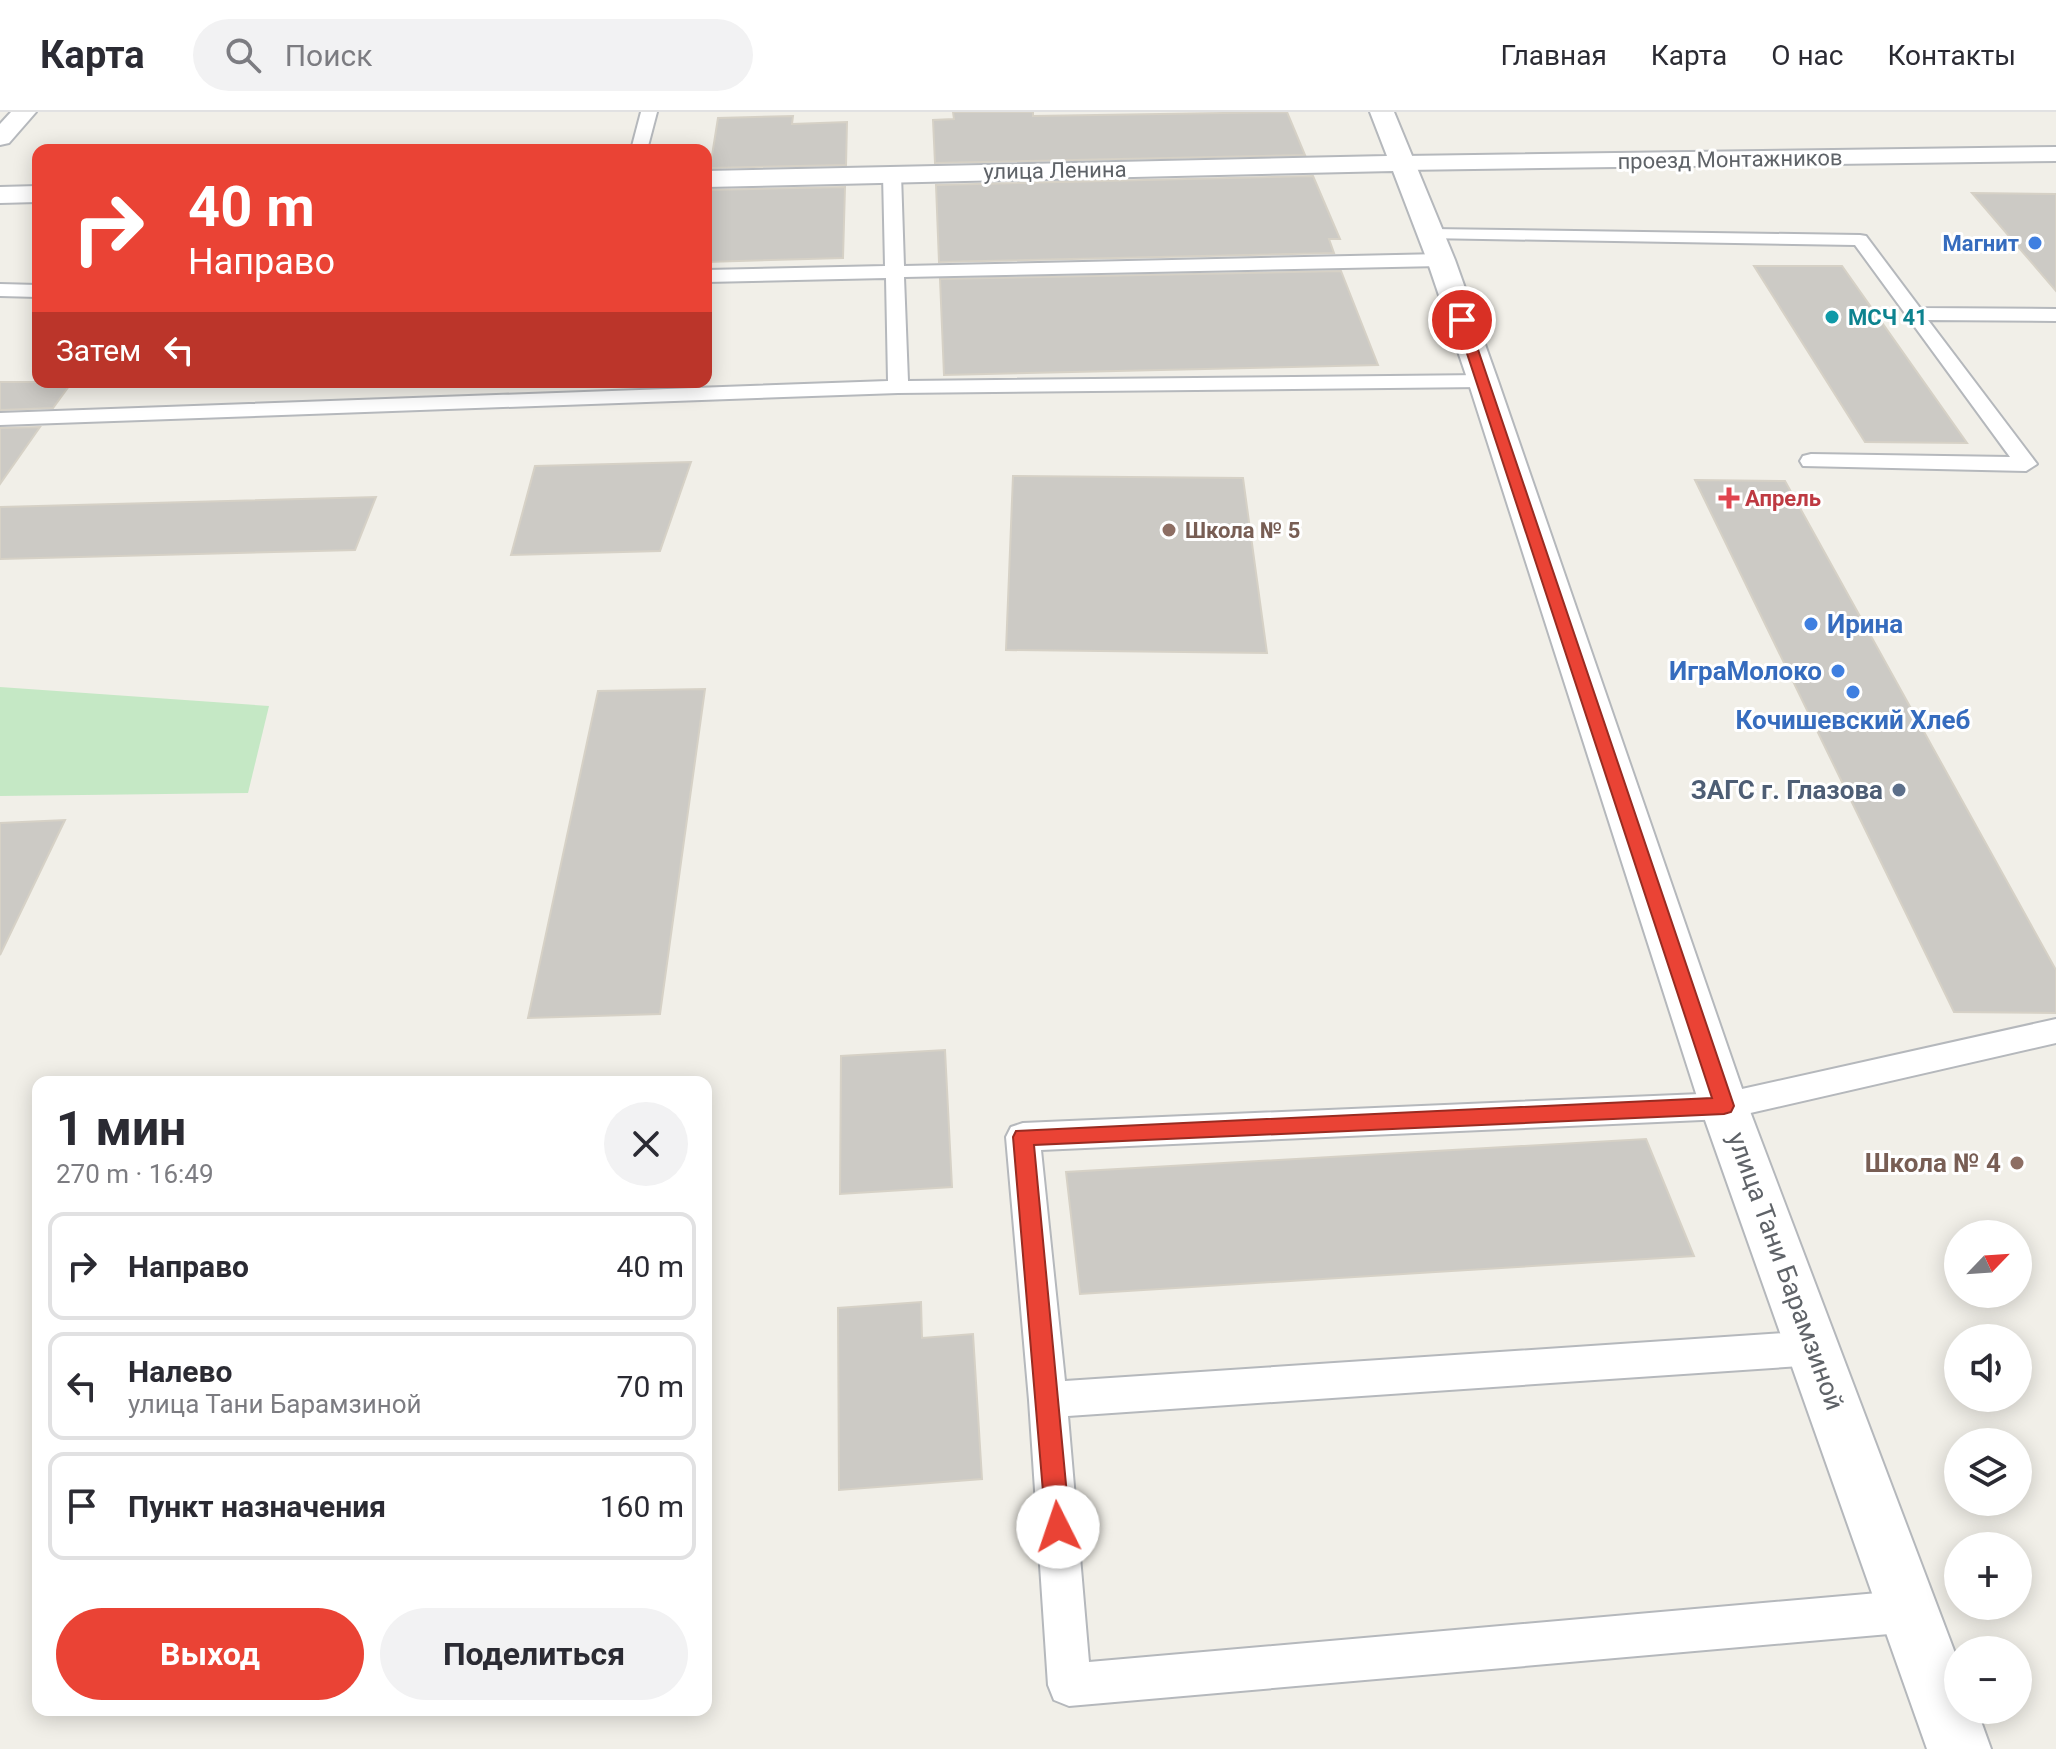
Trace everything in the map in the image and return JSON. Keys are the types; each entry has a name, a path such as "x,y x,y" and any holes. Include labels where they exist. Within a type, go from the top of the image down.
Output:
{"street":[{"path":"0,138 24,112"},
{"name":"улица Тани Барамзиной","path":"1382,112 1436,247 1483,381 1724,1106 1912,1611 1959,1749"},
{"name":"проезд Монтажников","path":"1404,163 2056,154"},
{"name":"улица Ленина","path":"712,179 1404,163"},
{"path":"0,195 32,194"}],"lane":[{"path":"641,144 649,112"},
{"path":"892,174 898,387"},
{"path":"712,276 1436,247 1860,240 2026,464 1811,461"},
{"path":"0,290 32,291"},
{"path":"1914,314 2056,315"},
{"path":"0,419 898,387 1483,381"},
{"path":"1912,1611 1069,1685 1048,1400 1023,1137 1724,1106 2056,1031"},
{"path":"1048,1400 1815,1348"}],"green space":[{"path":"0,687 269,706 248,793 0,796"}],"building":[{"path":"953,112 1033,112 1033,116 1287,112 1305,155 935,163 933,120 954,119"},
{"path":"793,116 792,124 847,122 846,165 712,168 718,118"},
{"path":"1313,176 1340,239 1329,239 1334,253 939,262 936,185"},
{"path":"845,187 843,258 712,262 712,190"},
{"name":"Магнит","path":"1972,193 2056,194 2056,291"},
{"name":"МСЧ 41","path":"1754,266 1842,266 1967,443 1865,442"},
{"path":"1341,271 1378,365 944,375 940,279"},
{"path":"0,382 32,382 32,388 68,388 53,408 0,410"},
{"path":"40,427 0,484 0,428"},
{"path":"691,462 660,551 511,555 535,466"},
{"path":"1013,476 1243,478 1267,653 1006,650"},
{"path":"1695,480 1785,481 2056,970 2056,1013 1954,1012"},
{"path":"376,497 355,550 0,559 0,507"},
{"path":"705,689 660,1014 528,1018 598,691"},
{"path":"65,820 0,955 0,823"},
{"path":"945,1050 952,1187 840,1194 841,1056"},
{"path":"1646,1139 1694,1256 1080,1294 1066,1172"},
{"path":"921,1302 922,1338 973,1334 982,1479 839,1490 838,1308"}],"place":[{"name":"Магнит","path":"2035,243"},
{"name":"МСЧ 41","path":"1832,317"},
{"name":"Апрель","path":"1729,498"},
{"name":"Школа № 5","path":"1169,530"},
{"name":"Ирина","path":"1811,624"},
{"name":"ИграМолоко","path":"1838,671"},
{"name":"Кочишевский Хлеб","path":"1853,692"},
{"name":"ЗАГС г. Глазова","path":"1899,790"},
{"name":"Школа № 4","path":"2017,1163"}],"route":[{"path":"1058,1527 1023,1137 1724,1106 1462,320"}]}
